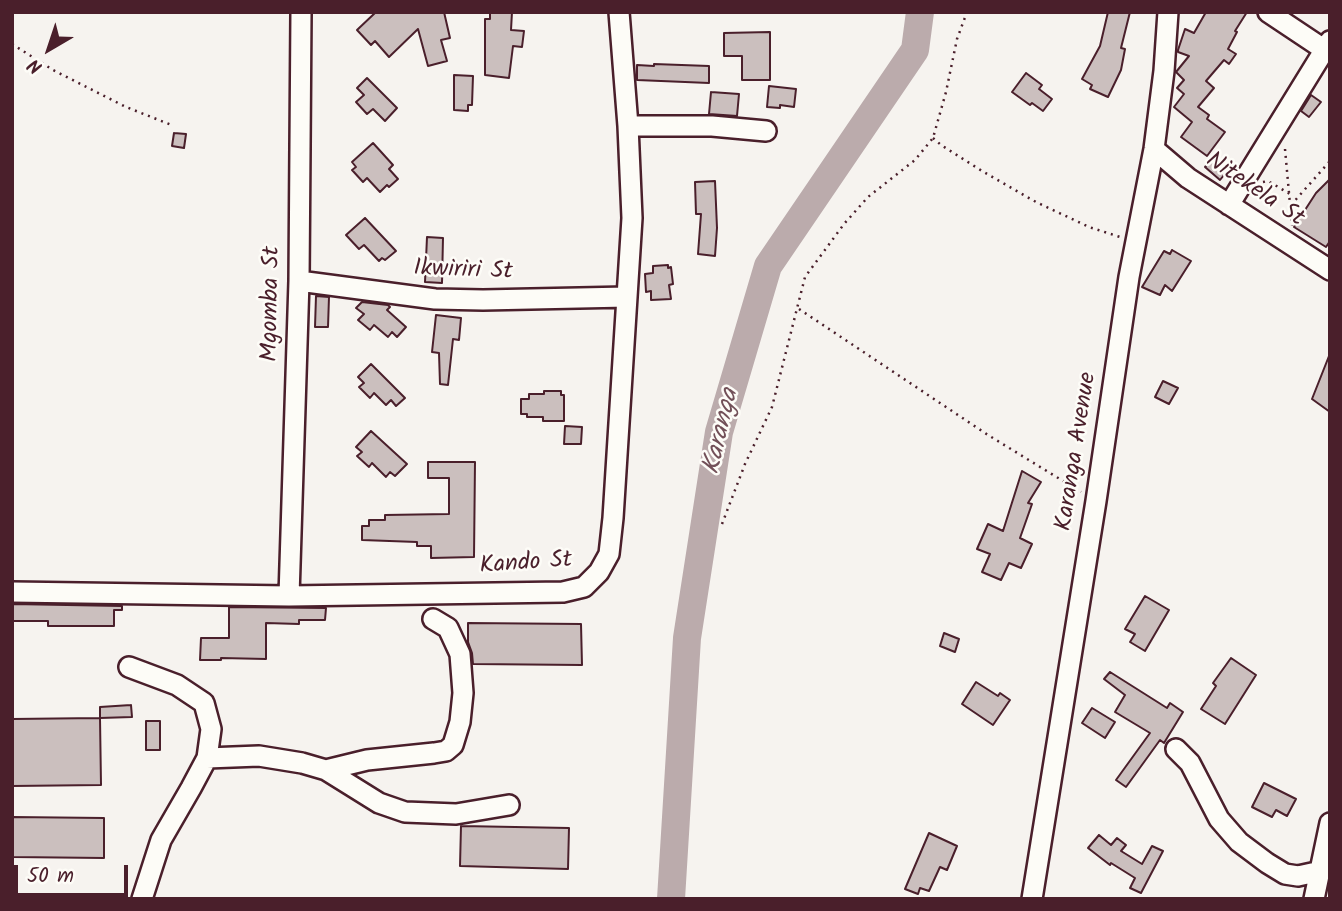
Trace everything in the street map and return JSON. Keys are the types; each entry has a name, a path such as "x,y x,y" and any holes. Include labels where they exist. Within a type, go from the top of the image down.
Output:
{"street":[{"name":"Mgomba St","path":"289,596 299,281 301,12"},
{"name":"Kando St","path":"12,592 289,596 562,592 584,587 599,572 609,554 632,218 619,12"},
{"name":"Karanga Avenue","path":"1032,899 1129,277 1154,149 1168,12"},
{"path":"1229,205 1327,45 1268,12"},
{"path":"628,126 712,126 766,131"},
{"name":"Nitekela St","path":"1154,149 1188,178 1330,270"},
{"name":"Ikwiriri St","path":"299,281 435,299 627,297"},
{"path":"326,770 367,760 446,751 453,745 460,722 463,693 460,654 448,628 433,619"},
{"path":"130,667 177,685 204,703 211,729 207,758 161,840 142,899"},
{"path":"1175,749 1190,764 1219,819 1239,842 1284,874 1298,876 1321,871"},
{"path":"207,758 259,756 302,763 326,770 379,803 405,811 456,814 509,805"},
{"path":"1314,899 1330,823"}],"path":[{"path":"722,524 745,464 772,407 805,277 844,224 868,197 915,160 933,138 957,39 968,12"},
{"path":"12,44 126,107 174,126"},
{"path":"1282,119 1293,247"},
{"path":"933,138 1036,202 1089,227 1136,242"},
{"path":"1291,205 1330,161"},
{"path":"1242,184 1268,181 1290,194"},
{"path":"797,309 988,435 1096,501"}],"building":[{"path":"376,12 444,12 450,38 441,40 447,61 428,66 418,29 389,57 375,41 371,45 357,30"},
{"path":"490,12 512,12 511,30 524,31 522,47 513,46 509,78 485,75 485,19 490,19"},
{"path":"1108,12 1130,12 1121,48 1125,49 1121,70 1108,97 1090,89 1092,85 1082,79 1100,46"},
{"path":"1206,12 1247,12 1228,49 1236,54 1229,64 1224,60 1206,81 1214,88 1198,107 1209,115 1207,119 1225,132 1207,156 1181,137 1192,122 1174,107 1184,94 1177,88 1184,80 1176,72 1189,56 1178,52 1185,29 1194,33"},
{"path":"770,32 770,80 742,80 742,56 724,56 724,33"},
{"path":"637,65 709,66 709,83 637,80"},
{"path":"1026,73 1042,85 1039,89 1052,99 1043,111 1012,92"},
{"path":"454,75 473,76 472,105 468,105 468,111 454,110"},
{"path":"367,78 397,108 385,121 373,109 367,114 356,102 364,95 357,88"},
{"path":"769,86 796,89 794,107 767,107"},
{"path":"711,92 739,94 737,116 709,114"},
{"path":"1311,95 1321,102 1309,117 1301,111"},
{"path":"174,133 186,134 184,148 172,146"},
{"path":"373,143 393,165 389,169 398,179 380,192 367,178 363,182 352,170 356,167 352,162"},
{"path":"1213,158 1228,170 1220,180 1205,167"},
{"path":"1330,179 1330,241 1326,247 1294,227 1316,193"},
{"path":"715,181 715,256 698,254 701,214 696,214 695,182"},
{"path":"365,218 396,251 385,260 382,258 379,261 364,245 359,249 346,235"},
{"path":"427,237 443,238 442,283 425,282"},
{"path":"1172,250 1191,261 1172,291 1165,285 1160,295 1142,287 1164,251 1170,254"},
{"path":"668,265 668,268 671,267 673,284 669,285 671,299 651,300 651,291 646,292 645,274 653,273 653,266"},
{"path":"316,296 329,297 328,327 315,327"},
{"path":"362,302 388,305 390,307 387,310 406,327 397,337 392,332 388,337 374,325 370,330 358,320 364,314 356,308"},
{"path":"436,315 461,318 459,340 453,339 448,385 440,384 439,353 432,352"},
{"path":"1330,356 1330,412 1312,399"},
{"path":"371,364 405,398 396,406 391,400 386,405 374,393 370,398 359,387 364,383 358,377"},
{"path":"1163,381 1178,388 1169,404 1155,397"},
{"path":"544,391 561,391 561,395 564,395 564,421 543,421 543,417 527,417 527,414 521,414 521,399 529,399 529,394 544,394"},
{"path":"565,426 582,427 581,444 564,444"},
{"path":"371,431 407,464 395,476 390,472 386,477 372,463 369,467 357,456 362,452 356,447"},
{"path":"428,462 475,462 474,557 431,558 431,546 417,546 417,542 362,540 362,526 369,526 369,520 385,520 385,515 449,514 449,478 428,478"},
{"path":"1022,471 1041,482 1028,503 1032,504 1020,538 1032,544 1021,568 1009,563 1001,580 982,572 990,554 977,549 988,524 1003,531"},
{"path":"1145,596 1169,610 1145,651 1130,642 1135,634 1125,629"},
{"path":"12,604 122,606 122,610 114,610 114,626 48,626 48,621 12,621"},
{"path":"229,607 326,608 325,620 299,620 299,624 266,623 266,659 200,660 201,638 229,638"},
{"path":"468,623 581,624 582,665 473,664 468,642"},
{"path":"944,633 959,639 955,652 940,646"},
{"path":"1231,658 1256,675 1225,724 1201,709 1216,686 1213,683"},
{"path":"1110,672 1167,708 1170,703 1183,712 1164,743 1160,740 1126,787 1116,780 1150,733 1115,712 1125,695 1104,679"},
{"path":"976,682 1010,700 993,725 962,704"},
{"path":"131,705 132,717 100,718 100,707"},
{"path":"1092,708 1115,722 1105,738 1082,723"},
{"path":"100,718 101,785 12,786 12,719"},
{"path":"146,721 160,721 160,750 146,750"},
{"path":"1264,783 1296,799 1287,816 1276,810 1272,817 1252,807"},
{"path":"12,817 104,818 104,858 12,857"},
{"path":"461,826 569,828 568,869 460,866"},
{"path":"929,833 957,846 947,870 940,867 929,891 920,888 918,894 905,889"},
{"path":"1099,835 1111,845 1117,838 1126,845 1121,851 1142,864 1152,846 1163,851 1141,893 1130,888 1135,878 1111,863 1110,865 1088,848"}],"waterway":[{"name":"Karanga","path":"671,899 687,638 719,432 768,266 915,50 920,12"}]}
